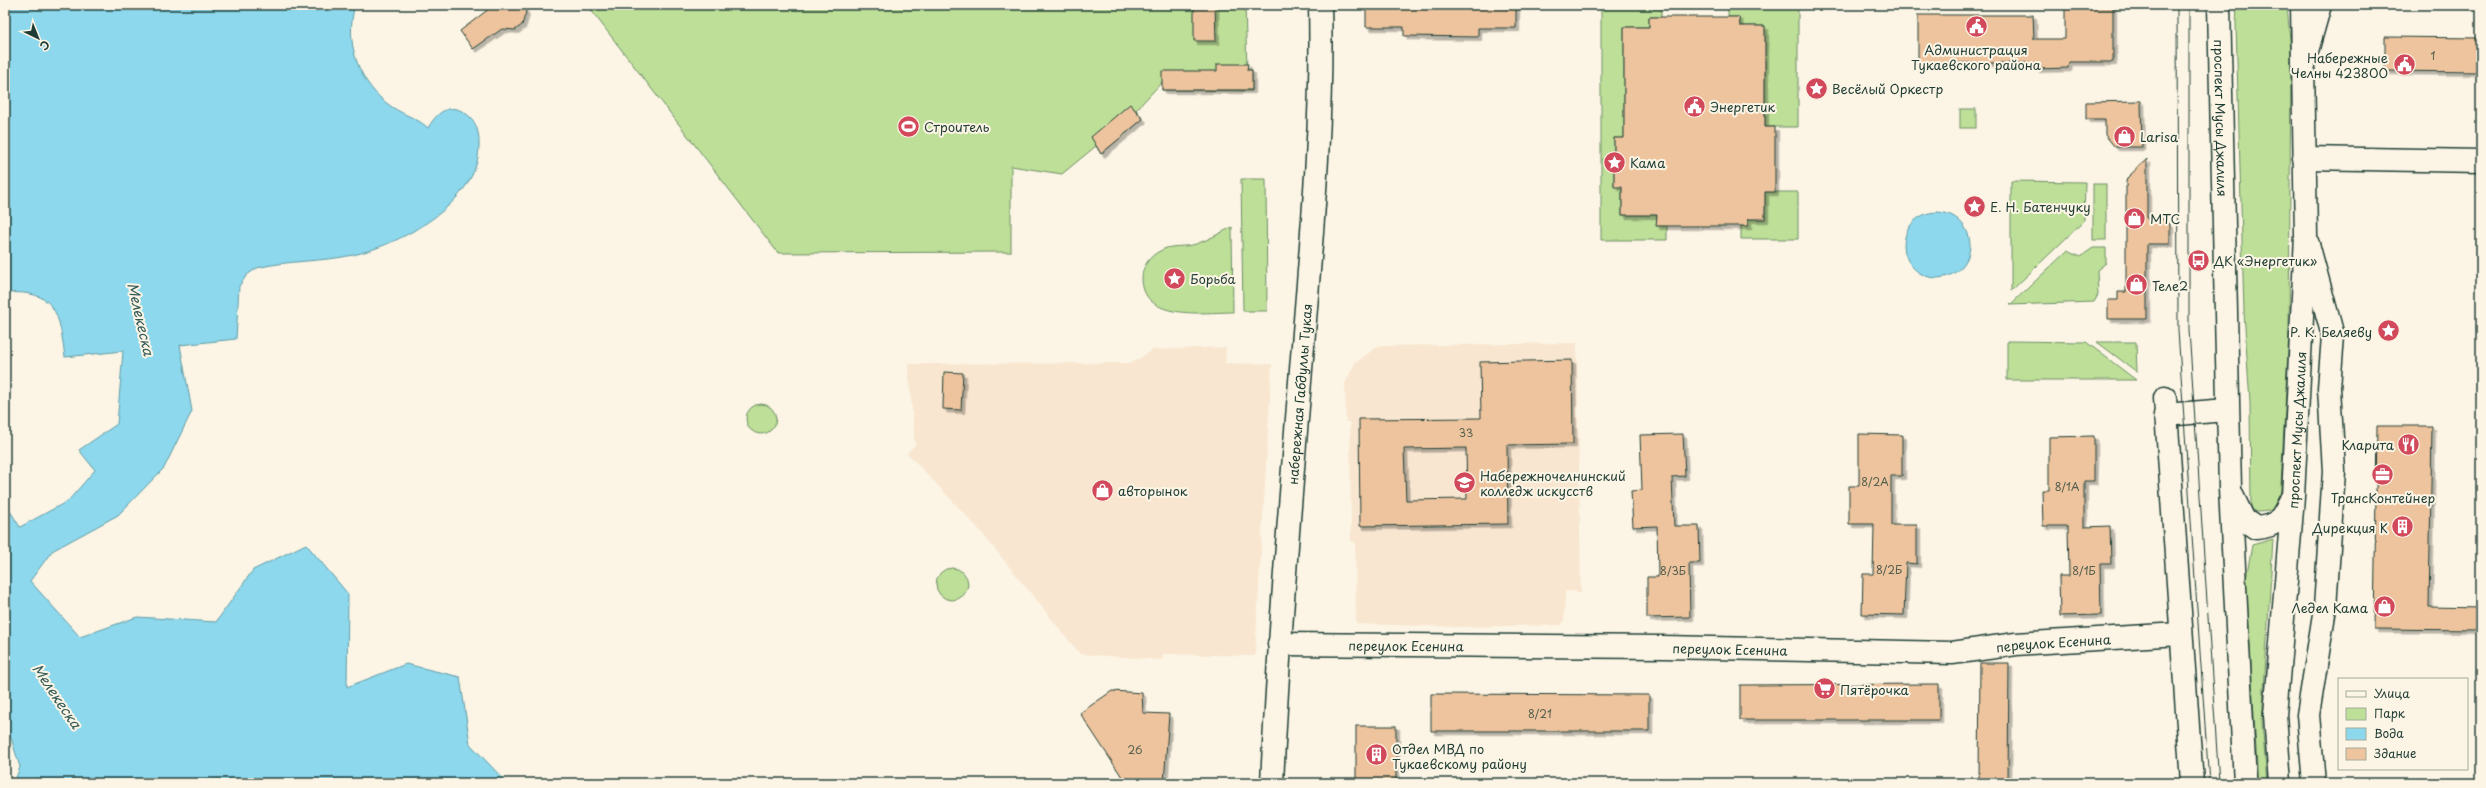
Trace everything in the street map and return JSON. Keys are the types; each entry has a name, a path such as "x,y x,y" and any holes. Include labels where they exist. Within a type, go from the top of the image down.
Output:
{"main road":[{"name":"набережная Габдуллы Тукая","path":"1272,783 1278,644 1314,203 1321,78 1320,5"},
{"name":"проспект Мусы Джалиля","path":"2219,5 2227,410 2245,783"},
{"name":"проспект Мусы Джалиля","path":"2280,783 2275,715 2292,497 2306,236 2302,5"},
{"path":"2303,67 2320,5"},
{"path":"2304,158 2481,161"},
{"path":"2306,236 2333,336 2330,388 2334,471 2325,608 2308,715 2314,783"},
{"path":"2192,783 2180,634 2165,407 2227,410"},
{"path":"2230,489 2244,520 2256,528 2270,527 2282,518 2292,497"},
{"name":"переулок Есенина","path":"1278,644 1597,646 1952,653 2016,644 2180,634"}],"shaded area":[{"name":"Набережночелнинский колледж искусств","path":"1577,343 1581,592 1565,591 1564,621 1561,625 1460,627 1356,624 1355,542 1351,541 1350,422 1346,422 1345,384 1355,363 1378,346"},
{"name":"авторынок","path":"1226,347 1225,363 1272,364 1255,656 1163,654 1162,660 1080,654 977,527 907,453 915,445 908,364 1132,363 1152,350"}],"green space":[{"name":"Строитель","path":"587,5 1245,5 1247,70 1252,70 1252,91 1162,90 1162,82 1136,110 1143,119 1101,154 1096,146 1062,174 1011,166 1011,252 778,253"},
{"path":"1601,5 1661,5 1661,17 1649,17 1649,27 1624,27 1624,138 1614,138 1614,186 1622,187 1622,215 1657,215 1657,226 1667,226 1667,240 1601,240"},
{"path":"1728,5 1798,5 1798,127 1765,127 1765,26 1740,26 1739,17 1728,17"},
{"path":"2237,5 2287,5 2291,52 2289,330 2280,504 2271,510 2259,512 2255,512 2251,507 2250,403 2244,312 2236,24"},
{"path":"1960,109 1976,109 1976,128 1960,128"},
{"path":"1241,179 1266,179 1267,311 1243,311"},
{"path":"2011,181 2085,182 2084,221 2011,291"},
{"path":"2093,184 2106,184 2106,240 2093,240"},
{"path":"1765,192 1798,192 1798,239 1741,239 1741,226 1748,225 1748,219 1765,219"},
{"path":"1232,227 1233,312 1177,312 1163,308 1152,302 1145,292 1142,274 1147,262 1153,256 1164,249 1196,244"},
{"path":"2093,248 2106,248 2106,263 2097,270 2098,295 2094,302 2010,305 2067,251 2080,257"},
{"path":"2007,341 2086,342 2136,380 2007,380"},
{"path":"2097,342 2136,342 2137,372"},
{"path":"761,404 772,408 776,419 772,430 761,434 750,430 746,419 750,408"},
{"path":"2273,539 2262,722 2267,783 2258,783 2246,579 2252,545"},
{"path":"949,568 955,568 964,572 968,584 964,596 955,600 949,600 940,596 936,587 936,581 940,572"}],"water":[{"name":"Мелекеска","path":"5,5 355,5 352,19 353,48 363,75 380,98 392,107 428,128 436,116 441,112 452,109 458,109 471,118 474,122 478,133 479,151 477,162 470,179 459,195 427,222 409,234 371,250 329,259 269,265 257,268 247,275 239,286 236,339 180,345 192,411 164,468 118,515 52,551 30,581 80,637 137,617 216,622 253,570 306,544 348,594 347,687 406,664 460,677 470,744 507,783 14,783 20,767 5,719 5,503 20,527 68,501 95,470 79,450 117,424 123,351 65,357 60,328 52,307 45,300 35,295 5,293"},
{"path":"1937,212 1950,215 1960,222 1967,232 1970,245 1967,258 1960,268 1950,275 1937,278 1924,275 1914,268 1907,258 1904,245 1907,232 1914,222 1924,215"}],"building":[{"path":"494,5 522,5 526,12 522,25 515,30 502,29 473,49 460,31"},
{"path":"1194,5 1215,5 1216,41 1194,41"},
{"path":"1366,5 1516,5 1516,28 1478,28 1478,37 1404,36 1404,27 1366,27"},
{"name":"Администрация Тукаевского района","path":"2065,5 2113,5 2113,62 2069,62 2068,68 2036,69 2036,63 1918,63 1918,15 2033,15 2034,39 2065,39"},
{"name":"Энергетик","path":"1649,17 1739,17 1740,26 1765,26 1765,127 1775,127 1775,192 1765,192 1765,219 1748,219 1748,226 1656,226 1657,215 1622,215 1622,187 1614,187 1614,138 1624,138 1624,27 1649,27"},
{"path":"2385,37 2481,38 2481,72 2385,71"},
{"path":"1217,64 1248,64 1247,70 1252,70 1252,90 1162,90 1162,71 1217,71"},
{"path":"2141,101 2142,147 2115,147 2105,135 2105,119 2086,119 2086,102"},
{"path":"1130,104 1143,119 1101,154 1091,137"},
{"path":"2147,159 2147,219 2166,219 2166,224 2170,224 2170,244 2147,244 2147,319 2108,319 2108,300 2118,300 2118,292 2126,292 2126,182 2127,178"},
{"path":"1572,360 1573,444 1507,445 1508,524 1360,526 1359,419 1481,418 1480,362","holes":["1466,448 1467,499 1406,500 1404,449"]},
{"path":"944,372 963,373 961,410 943,409"},
{"name":"Дирекция К","path":"2377,426 2432,426 2429,607 2481,608 2481,630 2374,629"},
{"path":"1683,434 1685,476 1672,477 1674,526 1699,526 1700,563 1689,563 1690,617 1647,618 1647,577 1658,577 1657,526 1633,527 1631,491 1642,490 1640,435"},
{"path":"1859,434 1902,435 1902,476 1891,476 1891,525 1917,525 1917,564 1906,563 1904,615 1862,614 1863,574 1873,574 1874,524 1849,524 1849,486 1859,486"},
{"path":"2094,436 2094,481 2084,481 2084,527 2110,526 2111,564 2100,564 2101,615 2060,616 2059,576 2069,576 2068,526 2043,526 2042,490 2049,490 2049,437"},
{"path":"1980,663 2009,663 2008,783 1979,783"},
{"path":"1939,684 1939,720 1740,720 1740,685"},
{"path":"1112,691 1142,693 1143,713 1169,714 1164,783 1126,783 1080,713"},
{"path":"1431,694 1649,695 1649,731 1431,731"},
{"name":"Отдел МВД по Тукаевскому району","path":"1356,726 1396,726 1396,783 1356,783"}],"tram line":[{"path":"2177,5 2178,331 2209,783"},
{"path":"2189,5 2189,330 2219,783"}],"place":[{"name":"Администрация Тукаевского района","path":"1976,27"},
{"name":"Набережные Челны 423800","path":"2404,64"},
{"name":"Весёлый Оркестр","path":"1816,88"},
{"name":"Энергетик","path":"1695,106"},
{"name":"Строитель","path":"908,126"},
{"name":"Larisa","path":"2124,136"},
{"name":"Кама","path":"1614,162"},
{"name":"Е. Н. Батенчуку","path":"1974,206"},
{"name":"МТС","path":"2135,218"},
{"name":"ДК «Энергетик»","path":"2198,260"},
{"name":"Борьба","path":"1175,278"},
{"name":"Теле2","path":"2137,285"},
{"name":"Р. К. Беляеву","path":"2388,331"},
{"name":"Кларита","path":"2409,444"},
{"name":"ТрансКонтейнер","path":"2383,475"},
{"name":"Набережночелнинский колледж искусств","path":"1465,482"},
{"name":"авторынок","path":"1103,490"},
{"name":"Дирекция К","path":"2403,527"},
{"name":"Ледел Кама","path":"2384,607"},
{"name":"Пятёрочка","path":"1824,689"},
{"name":"Отдел МВД по Тукаевскому району","path":"1376,755"}]}
